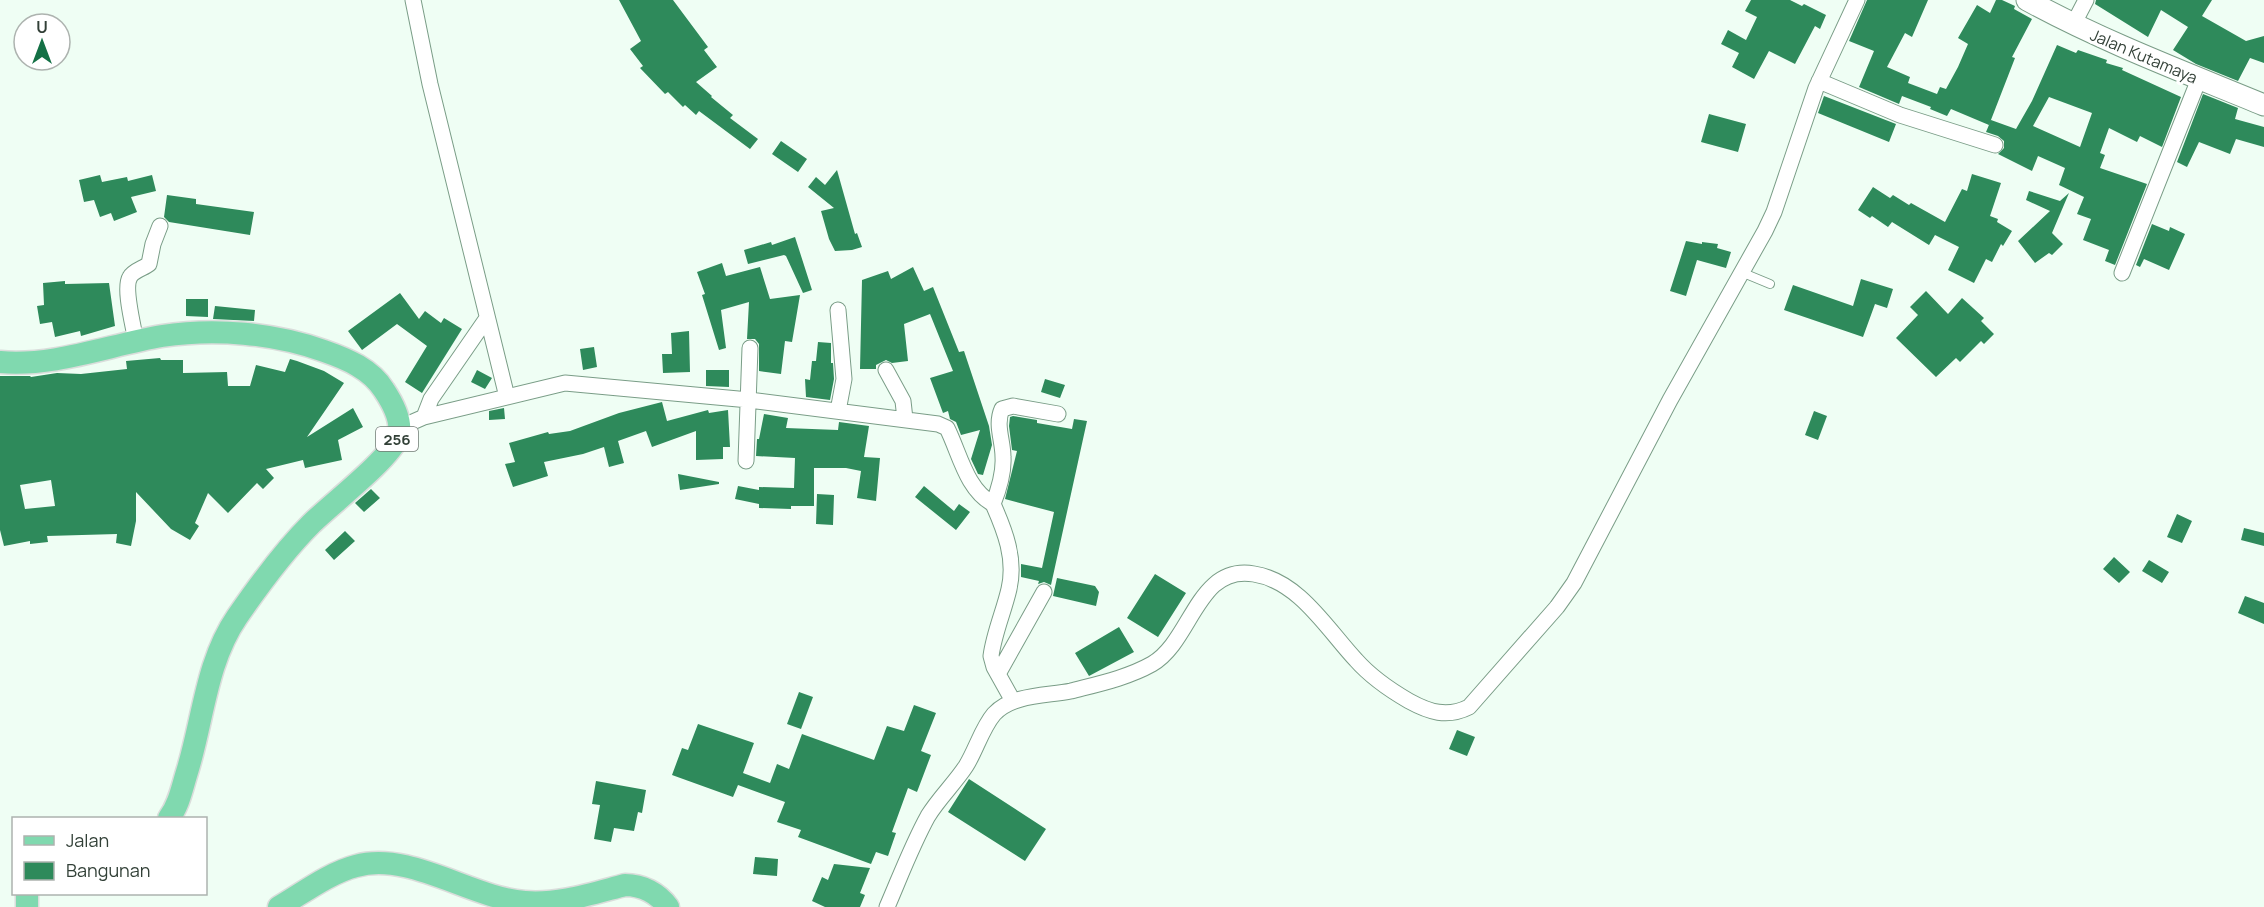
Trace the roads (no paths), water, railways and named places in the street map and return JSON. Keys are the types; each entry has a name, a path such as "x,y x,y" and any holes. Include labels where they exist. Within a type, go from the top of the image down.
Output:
{"main road":[{"name":"Jalan Kutamaya","path":"2027,0 2073,25 2148,59 2264,105"},
{"name":"256","path":"0,362 27,362 161,337 196,333 267,337 312,347 339,357 372,374 391,401 399,428 394,443 373,468 306,530 229,629 212,671 195,745 179,798 170,817"},
{"path":"279,907 339,872 357,865 375,863 407,867 501,899 524,902 549,901 625,885 635,885 656,894 668,907"}],"street":[{"path":"413,0 430,84 507,397"},
{"path":"886,907 927,819 965,767 995,713 1013,701 1070,691 1126,676 1155,662 1170,649 1207,592 1217,581 1235,573 1251,573 1275,581 1303,600 1357,661 1388,689 1430,711 1452,713 1469,707 1557,607 1574,583 1670,400 1765,231 1774,212 1819,81 1857,0"},
{"path":"2073,25 2086,0"},
{"path":"2122,273 2199,79"},
{"path":"1819,81 1900,114 1995,144"},
{"path":"136,342 128,295 129,279 131,274 149,264 160,226"},
{"path":"838,310 844,379 838,411"},
{"path":"424,417 431,399 487,318"},
{"path":"746,461 750,348"},
{"path":"886,370 903,401 905,419"},
{"path":"399,428 424,417 565,382 749,400 927,421 946,428 974,488 982,498 993,504"},
{"path":"1013,701 991,656 1010,588 1012,568 1011,554 993,504 1004,465 999,416 1002,409 1012,406 1058,414"},
{"path":"998,674 1044,592"}],"lane":[{"path":"1741,272 1770,284"}]}
